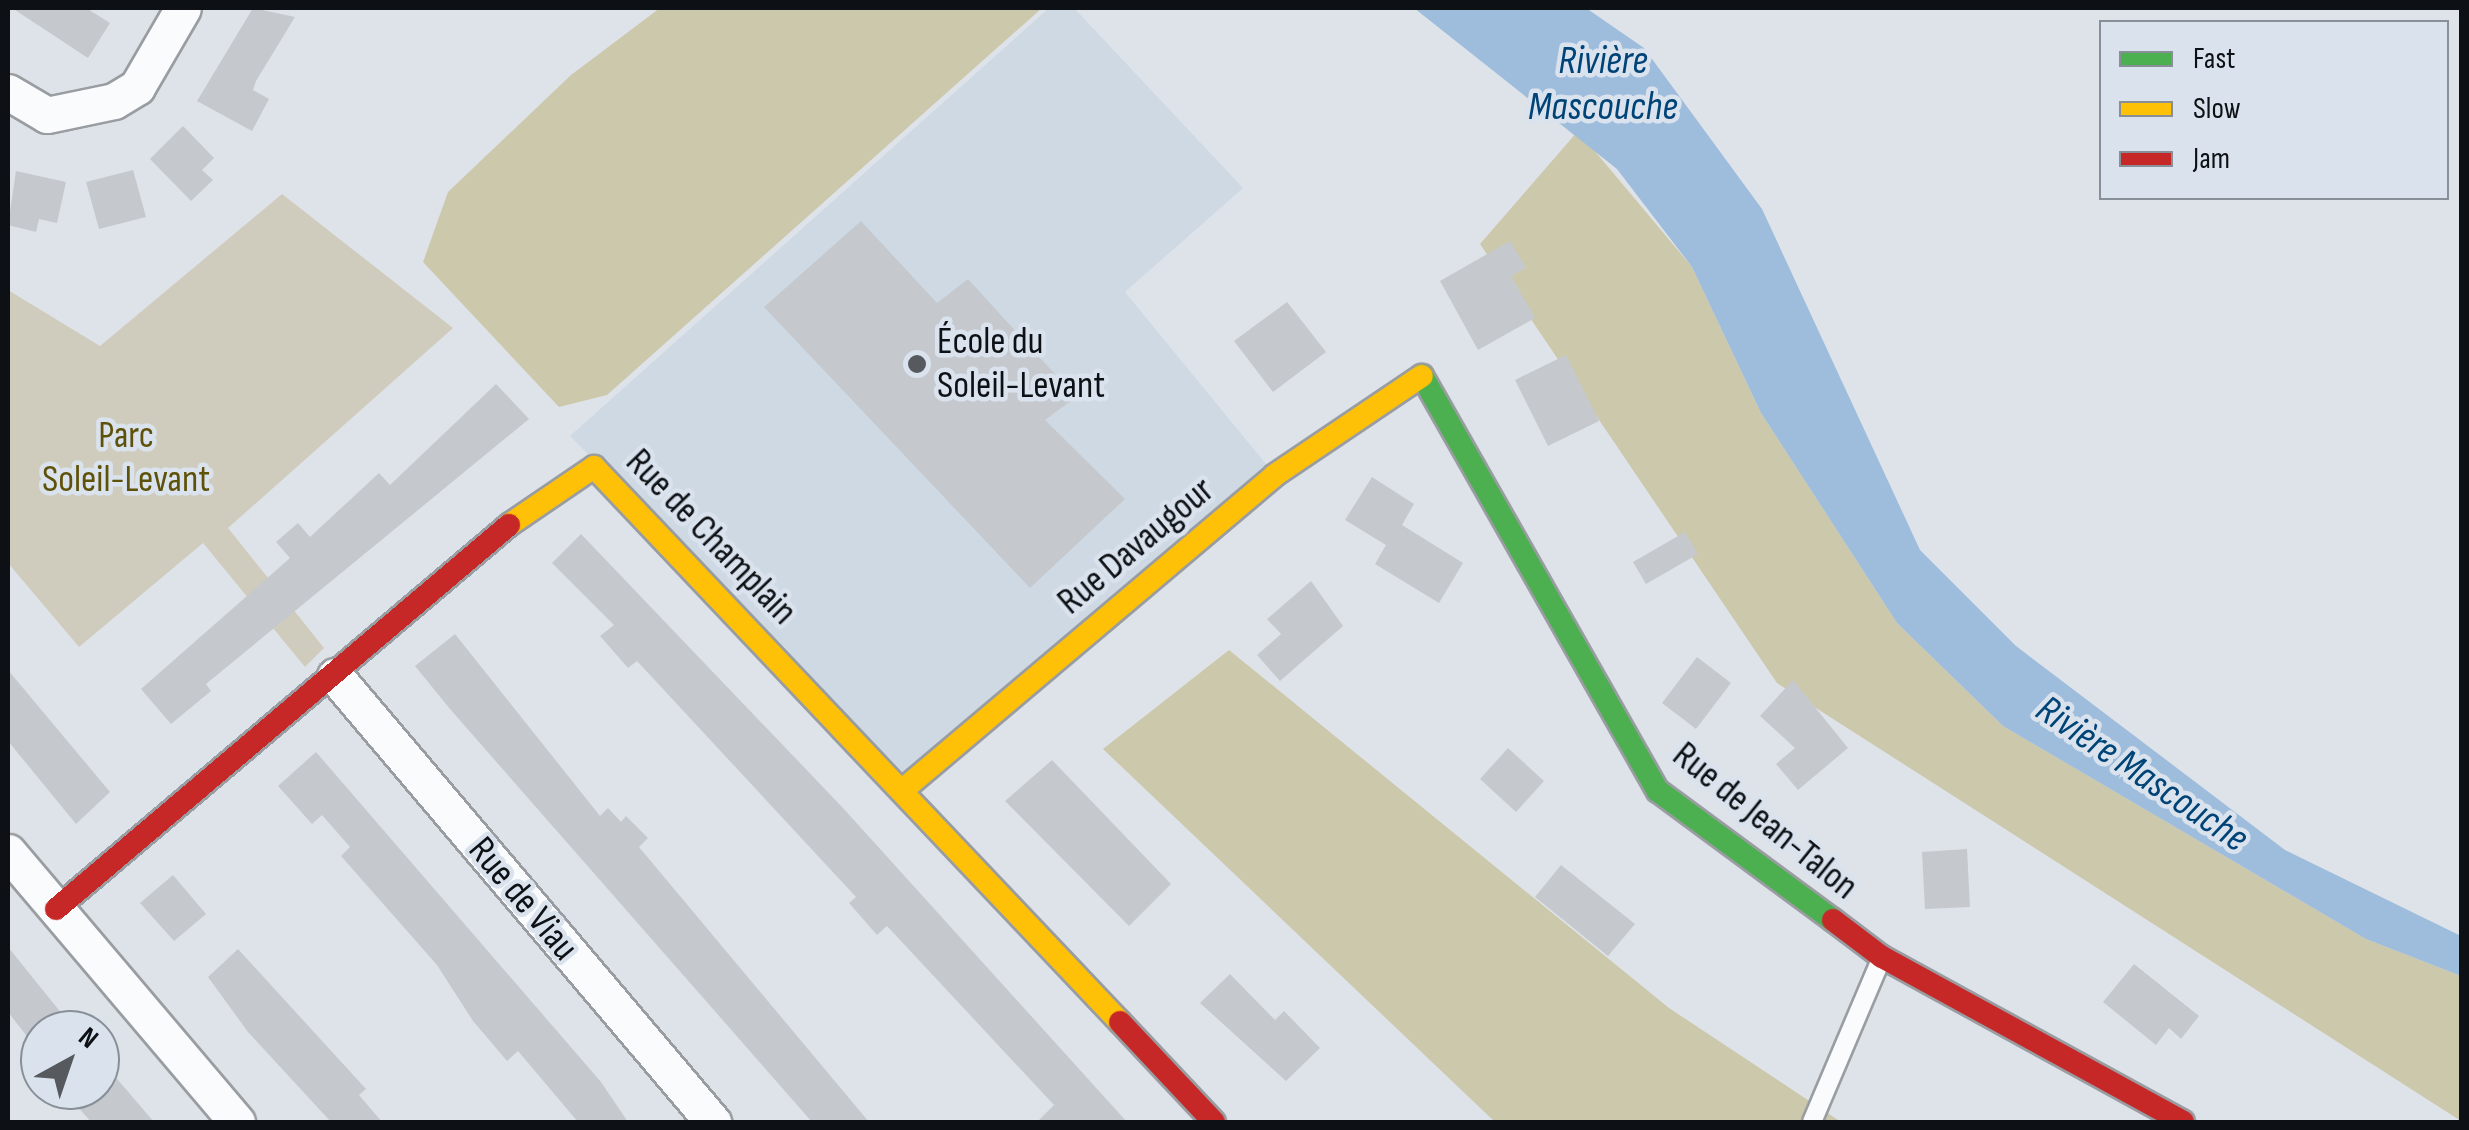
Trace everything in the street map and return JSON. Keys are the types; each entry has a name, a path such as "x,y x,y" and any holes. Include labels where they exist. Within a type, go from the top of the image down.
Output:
{"street":[{"path":"8,92 47,115 114,101 137,87 183,8"},
{"name":"Rue Davaugour","path":"905,788 1275,475 1425,374"},
{"name":"Rue de Jean-Talon","path":"1425,374 1658,791 1882,956 2183,1122"},
{"name":"Rue de Champlain","path":"56,909 556,485 594,466 905,788 1214,1122"},
{"name":"Rue de Viau","path":"334,676 713,1122"},
{"path":"8,852 237,1122"}],"lane":[{"path":"1812,1122 1882,956"}],"shaded area":[{"path":"660,8 1042,8 607,395 559,407 423,262 448,192 571,75"},
{"name":"École du Soleil-Levant","path":"1049,8 1074,8 1243,188 1125,292 1275,475 912,781 570,436"},
{"path":"1578,131 1692,267 1761,413 1897,623 2003,726 2366,939 2461,976 2461,1121 1777,683 1480,244"},
{"path":"1229,650 1669,1008 1841,1122 1495,1122 1103,749"}],"green space":[{"name":"Parc Soleil-Levant","path":"282,194 453,328 228,528 324,648 305,667 203,543 79,647 8,563 8,290 100,346"}],"water":[{"name":"Rivière Mascouche","path":"1414,8 1586,8 1644,48 1762,209 1920,550 2016,646 2285,850 2461,936 2461,976 2366,939 2003,726 1897,623 1761,413 1692,267 1617,169"}],"building":[{"path":"12,8 86,8 110,23 88,58"},
{"path":"253,8 295,17 256,81 253,90 269,99 252,131 197,101"},
{"path":"183,126 214,158 202,170 213,180 191,201 150,159"},
{"path":"133,170 146,217 99,229 86,182"},
{"path":"16,171 66,182 57,223 39,219 36,232 8,225"},
{"path":"861,221 937,303 968,279 1076,397 1045,420 1125,499 1030,588 764,307"},
{"path":"1510,241 1526,268 1511,276 1535,318 1478,350 1440,281"},
{"path":"1287,302 1326,352 1273,392 1234,341"},
{"path":"1566,355 1599,421 1548,446 1515,380"},
{"path":"496,384 529,419 206,684 211,691 171,724 141,689 290,558 276,542 298,523 310,537 379,473 390,485"},
{"path":"1372,477 1414,504 1402,525 1463,563 1439,603 1375,564 1386,545 1345,520"},
{"path":"1685,532 1698,554 1646,584 1633,562"},
{"path":"581,534 843,808 1127,1122 1037,1122 1054,1105 887,926 877,935 849,903 856,897 637,661 628,668 600,636 614,625 552,563"},
{"path":"1311,581 1343,626 1280,681 1257,655 1281,634 1267,619"},
{"path":"455,634 600,816 608,808 621,822 626,816 648,838 639,847 869,1122 812,1122 450,709 415,666"},
{"path":"1697,657 1731,683 1696,729 1662,703"},
{"path":"8,670 110,792 76,824 8,741"},
{"path":"1793,680 1848,748 1798,790 1776,764 1795,748 1760,716"},
{"path":"1508,748 1544,781 1516,812 1480,779"},
{"path":"316,752 601,1082 628,1122 578,1122 518,1051 507,1061 473,1021 437,965 341,856 350,847 322,815 312,824 278,786"},
{"path":"1052,760 1171,884 1129,926 1005,801"},
{"path":"1967,849 1970,907 1925,909 1922,852"},
{"path":"1561,865 1635,924 1608,956 1535,897"},
{"path":"173,875 206,914 174,941 140,903"},
{"path":"8,947 59,1010 20,1010 20,1027 8,1012"},
{"path":"238,949 366,1089 359,1095 382,1122 331,1122 248,1032 208,977"},
{"path":"2134,964 2199,1016 2181,1039 2169,1028 2156,1045 2103,1002"},
{"path":"1230,974 1275,1020 1284,1011 1320,1048 1286,1081 1200,1003"},
{"path":"120,1082 154,1122 91,1122 80,1110 120,1110"}],"traffic: fast":[{"path":"1422,376 1658,791 1833,920"}],"traffic: slow":[{"path":"905,788 1275,475 1422,376"},
{"path":"509,525 594,467 1120,1022"}],"traffic: jam":[{"path":"56,909 509,525"},
{"path":"1833,920 1882,957 2183,1122"},
{"path":"1120,1022 1214,1122"}],"place":[{"name":"École du Soleil-Levant","path":"917,364"}]}
